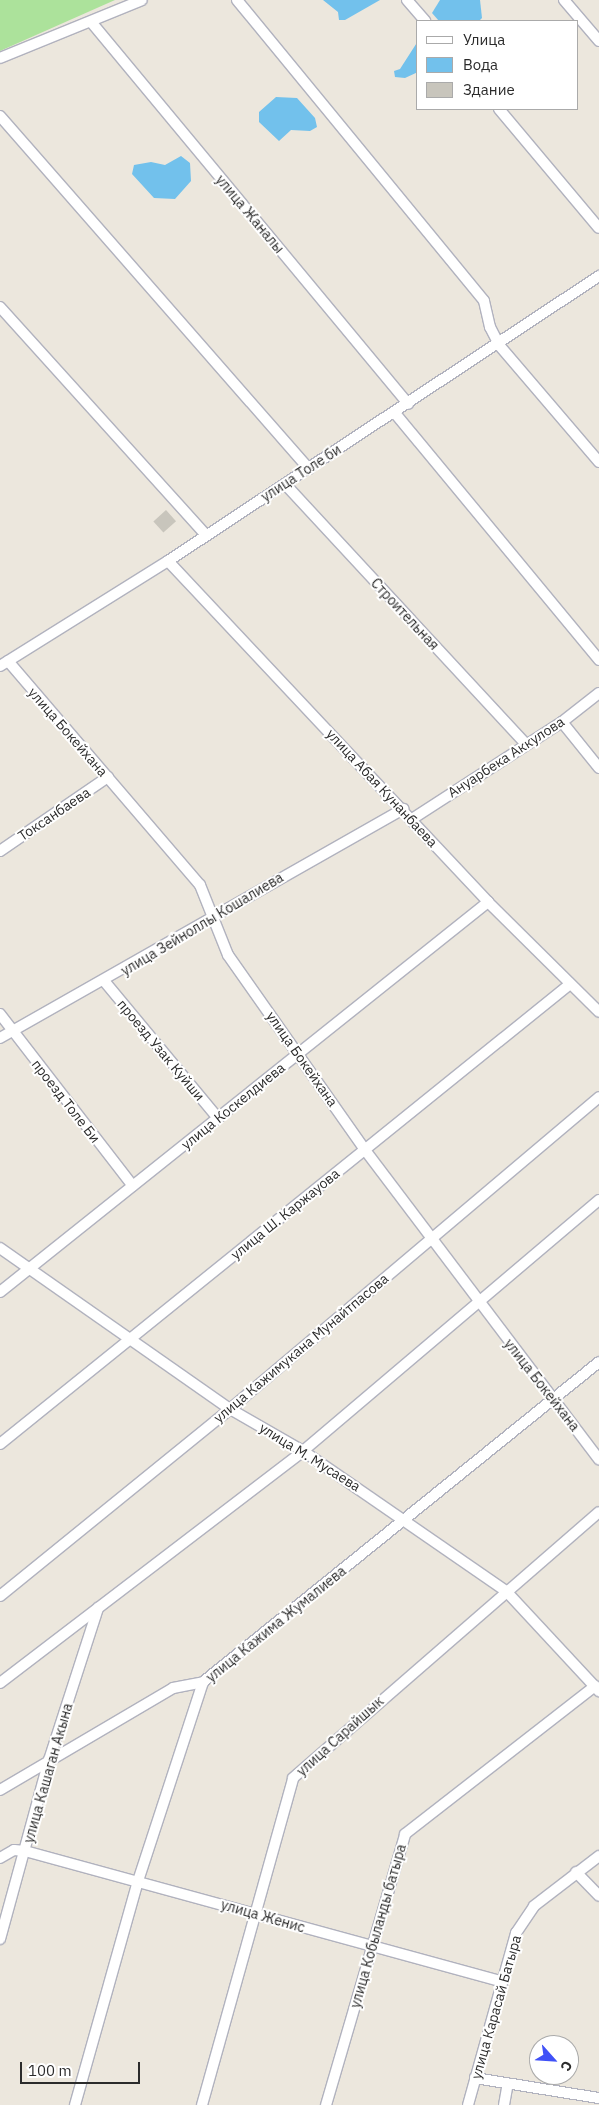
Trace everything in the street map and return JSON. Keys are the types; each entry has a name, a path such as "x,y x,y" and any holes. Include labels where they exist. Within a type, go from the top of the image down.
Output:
{"street":[{"path":"0,58 92,23 142,0"},
{"path":"237,0 484,301 490,328 499,345 599,462"},
{"path":"407,0 424,20"},
{"path":"564,0 599,41"},
{"name":"улица Жаналы","path":"92,23 408,404"},
{"path":"500,110 599,228"},
{"path":"0,116 309,469"},
{"name":"улица Толе би","path":"4,664 168,561 499,345 599,276"},
{"path":"0,307 206,535"},
{"path":"394,412 599,660"},
{"name":"Строительная","path":"285,484 526,744"},
{"name":"улица Абая Кунанбаева","path":"168,561 403,809 488,902 599,1012"},
{"name":"улица Бокейхана","path":"4,664 108,777 200,885 214,915 228,955 299,1053 365,1150 599,1459"},
{"name":"Ануарбека Аккулова","path":"412,819 562,722 599,694"},
{"path":"562,722 599,768"},
{"name":"Токсанбаева","path":"0,851 108,777"},
{"name":"улица Зейноллы Кошалиева","path":"0,1038 105,982 214,915 403,809"},
{"name":"улица Коскелдиева","path":"0,1292 488,902"},
{"name":"проезд Узак Куйши","path":"105,982 218,1118"},
{"name":"улица Ш. Каржауова","path":"0,1444 570,984"},
{"name":"проезд Толе Би","path":"0,1014 133,1186"},
{"name":"улица Кажимукана Мунайтпасова","path":"0,1596 230,1409 599,1097"},
{"path":"0,1683 303,1451 477,1300 599,1200"},
{"name":"улица М. Мусаева","path":"0,1248 230,1409 303,1451 407,1520 506,1591 597,1688"},
{"name":"улица Кажима Жумалиева","path":"75,2105 138,1881 203,1682 407,1520 599,1362"},
{"name":"улица Сарайшык","path":"202,2105 289,1788 300,1769 599,1512"},
{"name":"улица Кашаган Акына","path":"0,1940 49,1760 98,1608"},
{"path":"0,1790 173,1688 203,1682"},
{"name":"улица Кобыланды батыра","path":"326,2105 370,1946 405,1834 597,1688"},
{"path":"0,1858 14,1850 25,1852"},
{"name":"улица Женис","path":"25,1852 138,1881 500,1981"},
{"name":"улица Карасай Батыра","path":"468,2105 500,1981 516,1933 534,1906 599,1856"},
{"path":"576,1872 599,1896"},
{"path":"475,2078 599,2098"},
{"path":"504,2105 508,2083"}],"green space":[{"path":"0,0 115,0 0,51"}],"water":[{"path":"323,0 380,0 345,20 339,20 338,12"},
{"path":"440,0 480,0 482,18 480,20 438,20 432,13"},
{"path":"416,44 416,73 405,78 395,77 394,71 400,69"},
{"path":"276,97 297,98 315,118 317,127 310,131 291,130 279,141 259,122 259,112"},
{"path":"181,156 190,163 191,181 175,199 154,198 132,174 134,165 151,162 165,165"}],"building":[{"path":"166,510 176,521 163,533 153,521"}]}
